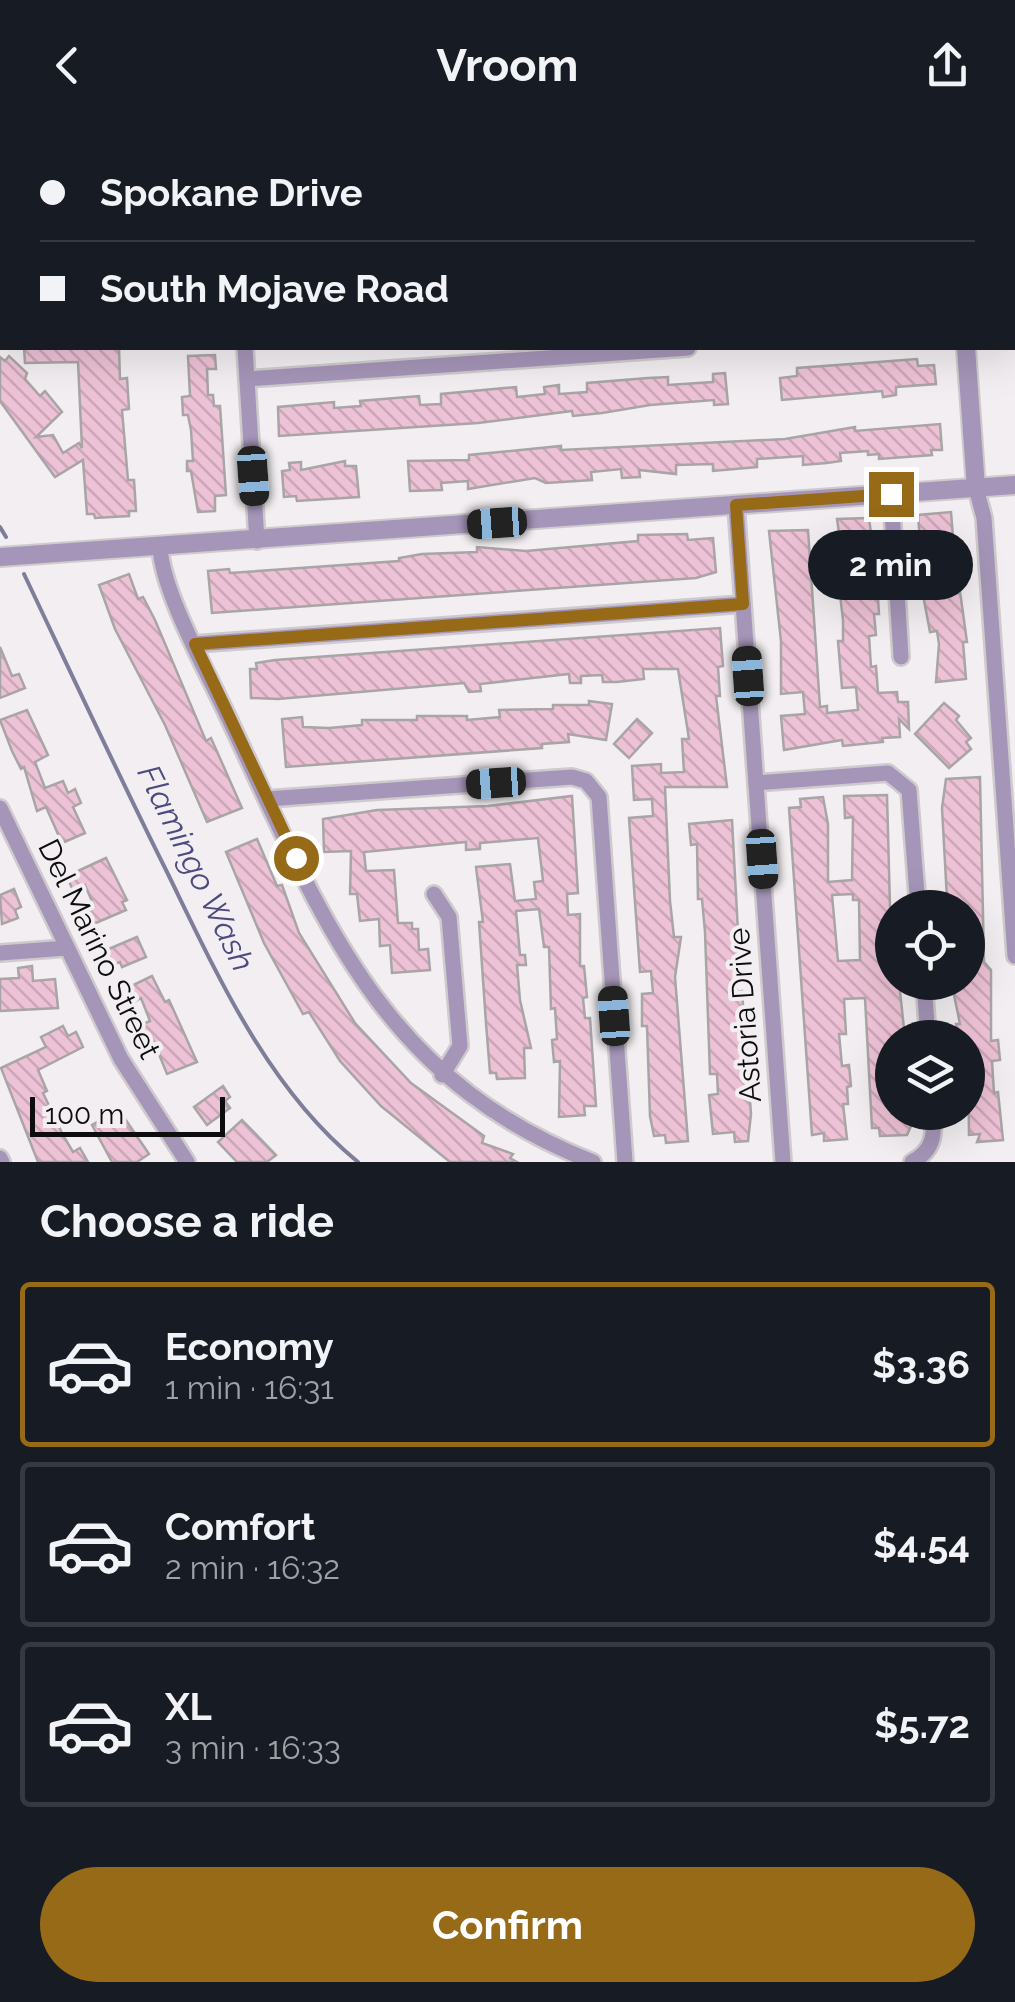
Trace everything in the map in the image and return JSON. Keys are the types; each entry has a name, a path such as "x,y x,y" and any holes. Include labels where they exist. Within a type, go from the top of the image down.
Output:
{"street":[{"path":"245,350 258,540"},
{"path":"411,350 412,367"},
{"path":"247,379 615,350"},
{"path":"966,350 976,488 984,518 1015,956"},
{"path":"0,556 160,548 1015,484"},
{"path":"891,494 901,657"},
{"name":"Astoria Drive","path":"736,505 783,1162"},
{"path":"160,548 160,563 195,644 267,799 360,982 416,1051 442,1075 540,1142 593,1162"},
{"path":"195,644 743,604"},
{"path":"756,784 888,773 902,780 909,790 917,890"},
{"path":"267,799 572,777 586,781 599,796 625,1162"},
{"name":"Del Marino Street","path":"0,808 121,1060 187,1162"},
{"path":"434,894 450,917 460,1046 442,1075"},
{"path":"0,953 67,948"},
{"path":"919,1158 933,1141 933,1130"}],"building":[{"path":"24,350 119,350 120,379 127,378 129,409 122,410 128,480 134,480 136,511 129,511 129,516 95,518 94,514 87,514 83,460 55,477 0,401 0,357 5,361 9,356 27,373 25,379 40,396 45,391 62,412 36,437 53,435 63,453 79,443 82,448 78,362 25,363"},
{"path":"215,355 216,369 207,369 208,395 213,395 214,406 220,406 226,495 215,496 215,511 198,512 191,471 187,471 187,461 193,461 191,430 188,415 183,415 182,397 190,396 188,356"},
{"path":"917,359 918,366 934,365 936,384 896,387 896,395 883,397 882,391 782,400 780,378 797,376 797,368"},
{"path":"725,373 728,404 714,405 714,400 573,416 572,411 478,423 279,436 278,407 334,402 334,408 361,406 360,401 419,396 420,405 441,404 441,394 516,387 517,397 545,394 544,387 559,385 559,394 587,392 587,383 668,377 668,385 713,382 713,374"},
{"path":"940,424 942,450 931,450 932,455 879,459 879,454 868,455 868,451 840,453 841,461 827,463 803,465 803,456 757,459 757,467 713,471 713,464 676,465 676,474 639,470 640,477 622,478 621,469 591,472 592,480 546,483 535,478 468,489 468,481 441,483 442,490 410,491 408,461 469,460 469,455 561,446 561,450 785,439 855,427 855,431"},
{"path":"345,461 345,466 356,466 359,497 297,501 296,496 284,497 282,471 290,470 289,463 301,462 301,470"},
{"path":"951,512 953,537 920,540 918,515"},
{"path":"869,518 875,565 868,566 871,599 878,598 879,614 874,614 876,635 869,636 871,667 876,666 878,693 897,692 898,702 908,702 909,729 899,719 900,737 882,738 883,742 843,746 842,740 784,750 781,716 805,714 803,692 781,694 781,641 769,531 808,530 820,707 827,706 827,713 858,710 856,687 842,688 838,641 843,641 843,620 837,569 844,568 837,519"},
{"path":"687,534 688,540 713,538 716,572 696,578 212,613 208,571 229,569 230,573 399,561 422,554 477,552 477,547 526,551 638,541 638,535"},
{"path":"129,574 138,599 143,597 155,620 206,741 211,738 242,808 207,822 165,725 115,629 99,585"},
{"path":"958,577 967,642 963,642 966,679 936,682 939,644 937,631 930,632 923,595 937,594 935,579"},
{"path":"720,628 723,666 718,667 720,696 716,696 727,787 665,787 670,901 674,937 681,937 675,977 688,1141 666,1143 665,1135 654,1136 650,1116 642,994 653,993 651,971 640,972 629,818 653,816 652,799 634,800 632,766 661,764 661,773 684,772 682,739 689,739 678,669 643,669 644,679 617,682 603,682 602,675 581,676 581,683 570,683 569,674 480,684 481,691 469,692 464,683 278,699 251,698 250,669 257,669 256,663 275,660"},
{"path":"0,647 12,676 19,674 25,688 0,698"},
{"path":"589,701 612,704 606,740 568,734 569,742 542,744 542,748 286,767 282,719 302,717 303,727 329,728 362,725 362,720 417,720 417,716 467,716 467,720 500,717 499,710 553,709 553,705 589,705"},
{"path":"944,703 959,716 956,720 971,738 966,742 971,749 949,768 915,734"},
{"path":"27,710 48,755 35,762 45,788 63,781 68,793 75,789 81,803 73,807 85,833 62,843 46,807 37,811 24,767 21,769 0,720"},
{"path":"637,719 652,733 629,758 614,744"},
{"path":"980,777 982,890 947,890 942,808 946,779"},
{"path":"887,795 890,890 875,890 875,1000 901,1000 903,1020 875,1020 872,1128 865,998 844,999 846,1034 839,1034 842,1066 849,1065 851,1086 847,1087 848,1104 843,1104 847,1139 824,1141 824,1133 812,1135 789,808 801,807 800,799 823,797 828,824 828,882 852,880 853,817 845,818 844,796","holes":["853,894 853,900 859,900 860,960 838,961 832,895"]},
{"path":"572,796 578,893 567,894 568,915 580,914 580,966 584,966 587,997 583,998 585,1018 590,1018 596,1106 584,1106 585,1115 559,1117 560,1061 554,1062 552,1040 557,1039 555,1008 551,1009 549,947 544,947 539,909 516,911 520,955 525,955 526,965 517,965 520,1000 531,1048 524,1048 525,1078 497,1079 496,1073 490,1073 486,1023 479,922 483,922 476,867 510,864 515,901 536,899 534,882 543,881 538,838 480,843 480,849 466,850 466,842 364,852 366,871 394,870 398,923 412,923 412,929 418,929 419,950 428,949 430,970 392,973 390,945 380,946 379,919 360,921 357,894 350,894 351,851 324,852 323,819 377,810 488,806"},
{"path":"732,820 740,969 735,969 737,992 742,991 751,1114 748,1141 735,1142 734,1132 713,1134 709,1095 718,1094 717,1074 710,1074 705,932 702,899 698,899 697,844 691,845 689,824"},
{"path":"257,839 277,886 282,885 299,933 355,1023 411,1083 484,1136 482,1143 513,1154 510,1158 517,1162 450,1162 381,1106 340,1061 309,1012 303,1014 264,943 226,852"},
{"path":"106,858 127,900 122,902 126,910 91,925 85,910 94,906 85,885 73,891 67,876"},
{"path":"14,889 21,907 15,910 18,918 2,924 0,895"},
{"path":"137,937 146,957 122,967 120,962 110,966 104,951"},
{"path":"985,963 991,970 991,1041 998,1040 1000,1060 992,1061 994,1093 998,1092 1003,1140 977,1142 980,1134 969,1135 969,1130 985,1130 985,1020 959,1020 955,1000 985,1000"},
{"path":"32,966 33,981 55,979 58,1008 0,1011 0,979 19,978 18,968"},
{"path":"152,976 165,1002 169,1000 197,1062 167,1074 152,1037 147,1039 141,1025 150,1021 141,998 134,1002 127,988"},
{"path":"63,1026 68,1036 76,1032 83,1047 38,1070 47,1091 43,1093 63,1135 73,1152 80,1148 88,1162 38,1162 1,1068 46,1047 41,1037"},
{"path":"223,1086 230,1097 225,1101 230,1108 207,1125 194,1107"},
{"path":"119,1110 149,1154 137,1162 112,1162 92,1125"},
{"path":"242,1120 276,1155 267,1162 237,1162 218,1142"},
{"path":"879,1130 909,1130 907,1135 880,1136"}],"waterway":[{"name":"Flamingo Wash","path":"0,527 6,537"},
{"name":"Flamingo Wash","path":"24,574 225,989 297,1100 358,1162"}],"route":[{"path":"296,858 195,644 743,604 736,505 891,494"}]}
